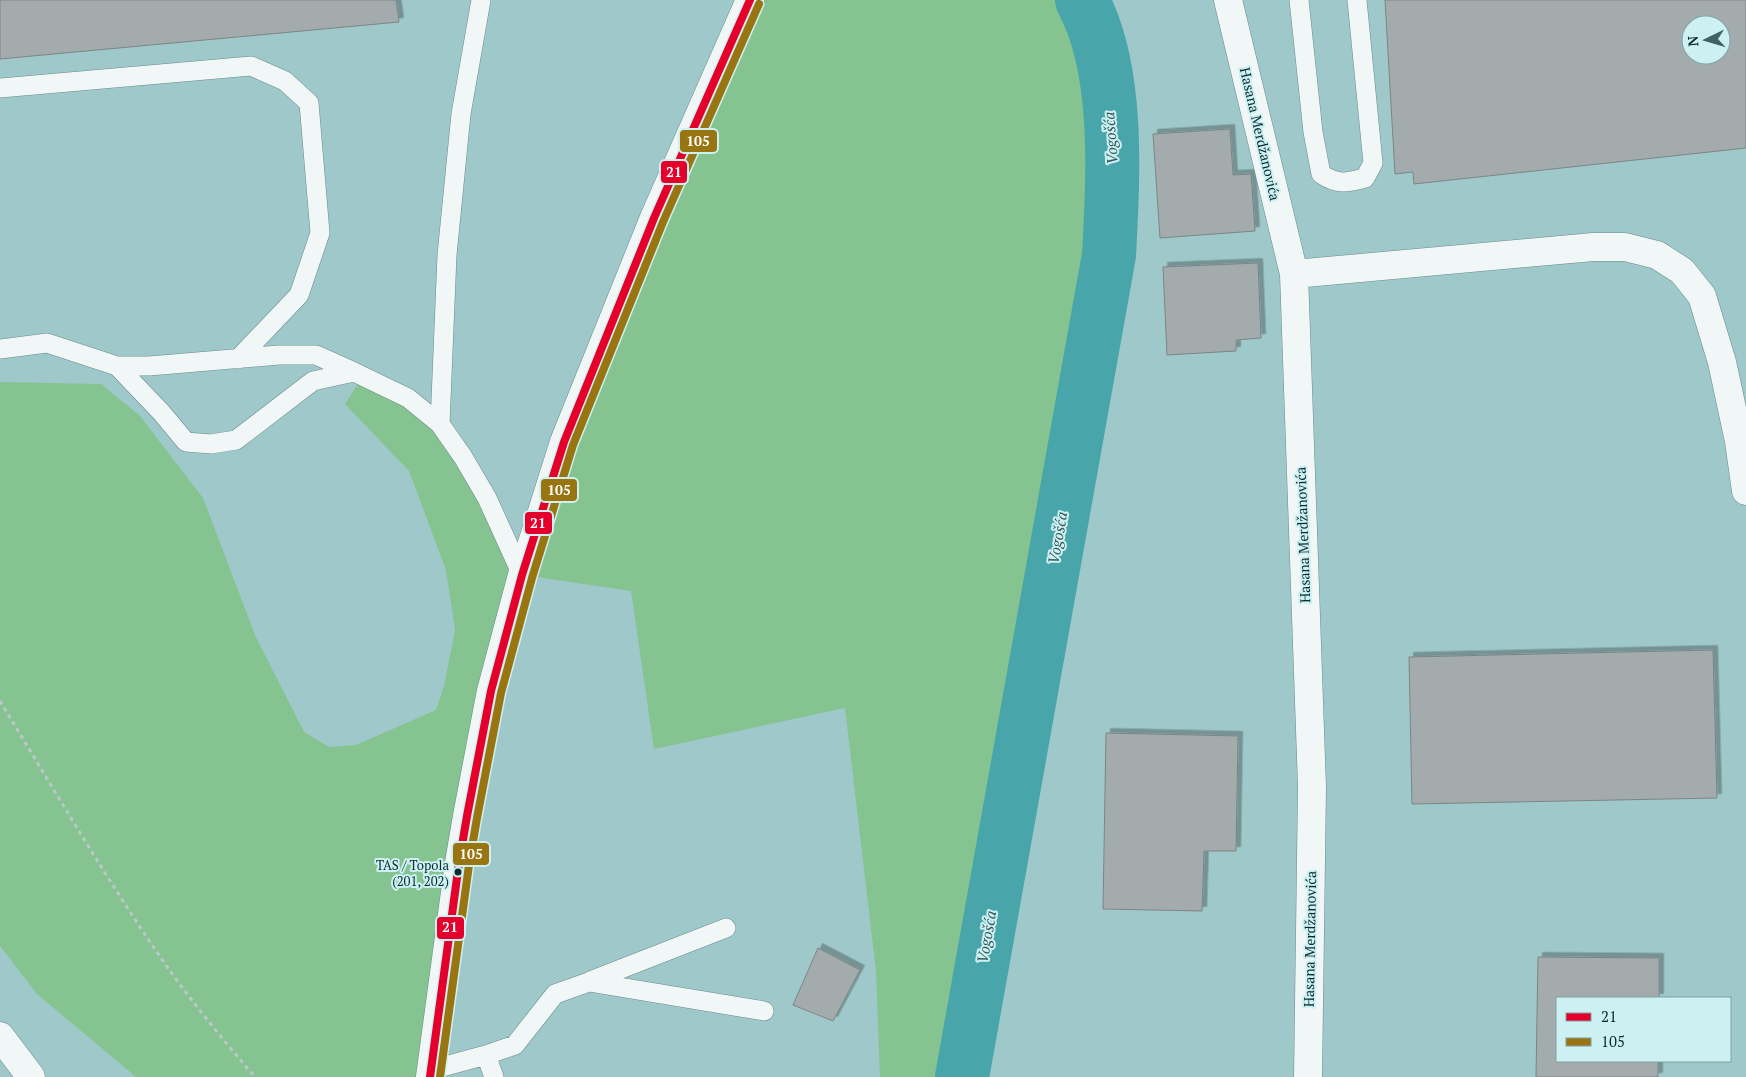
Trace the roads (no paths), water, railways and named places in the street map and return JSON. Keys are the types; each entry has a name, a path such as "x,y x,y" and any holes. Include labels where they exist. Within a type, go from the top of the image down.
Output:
{"street":[{"name":"Hasana Merdžanovića","path":"1228,0 1294,274 1312,787 1308,1077"},
{"path":"431,1074 467,816 491,691 522,575 564,442 654,218 748,1"},
{"path":"1294,274 1593,246 1625,247 1657,255 1682,271 1702,296 1722,362 1739,441 1746,491"},
{"path":"0,1036 31,1077"}],"lane":[{"path":"440,424 448,246 461,114 482,0"},
{"path":"1299,0 1313,132 1321,174 1332,181 1350,182 1366,178 1373,163 1357,0"},
{"path":"0,88 250,66 285,81 309,102 320,233 299,295 238,358"},
{"path":"0,349 47,343 117,366 149,366 279,355 316,355 408,398 440,424 463,457 487,498 522,575"},
{"path":"117,366 161,412 186,442 211,444 236,440 313,381 354,372"},
{"path":"431,1074 515,1045 556,994 726,928"},
{"path":"589,982 764,1011"},
{"path":"486,1055 494,1077"}],"waterway":[{"name":"Vogošća","path":"962,1077 1109,255 1112,159 1108,91 1103,59 1094,28 1082,0"}],"place":[{"name":"TAS / Topola (201, 202)","path":"458,872"}]}
